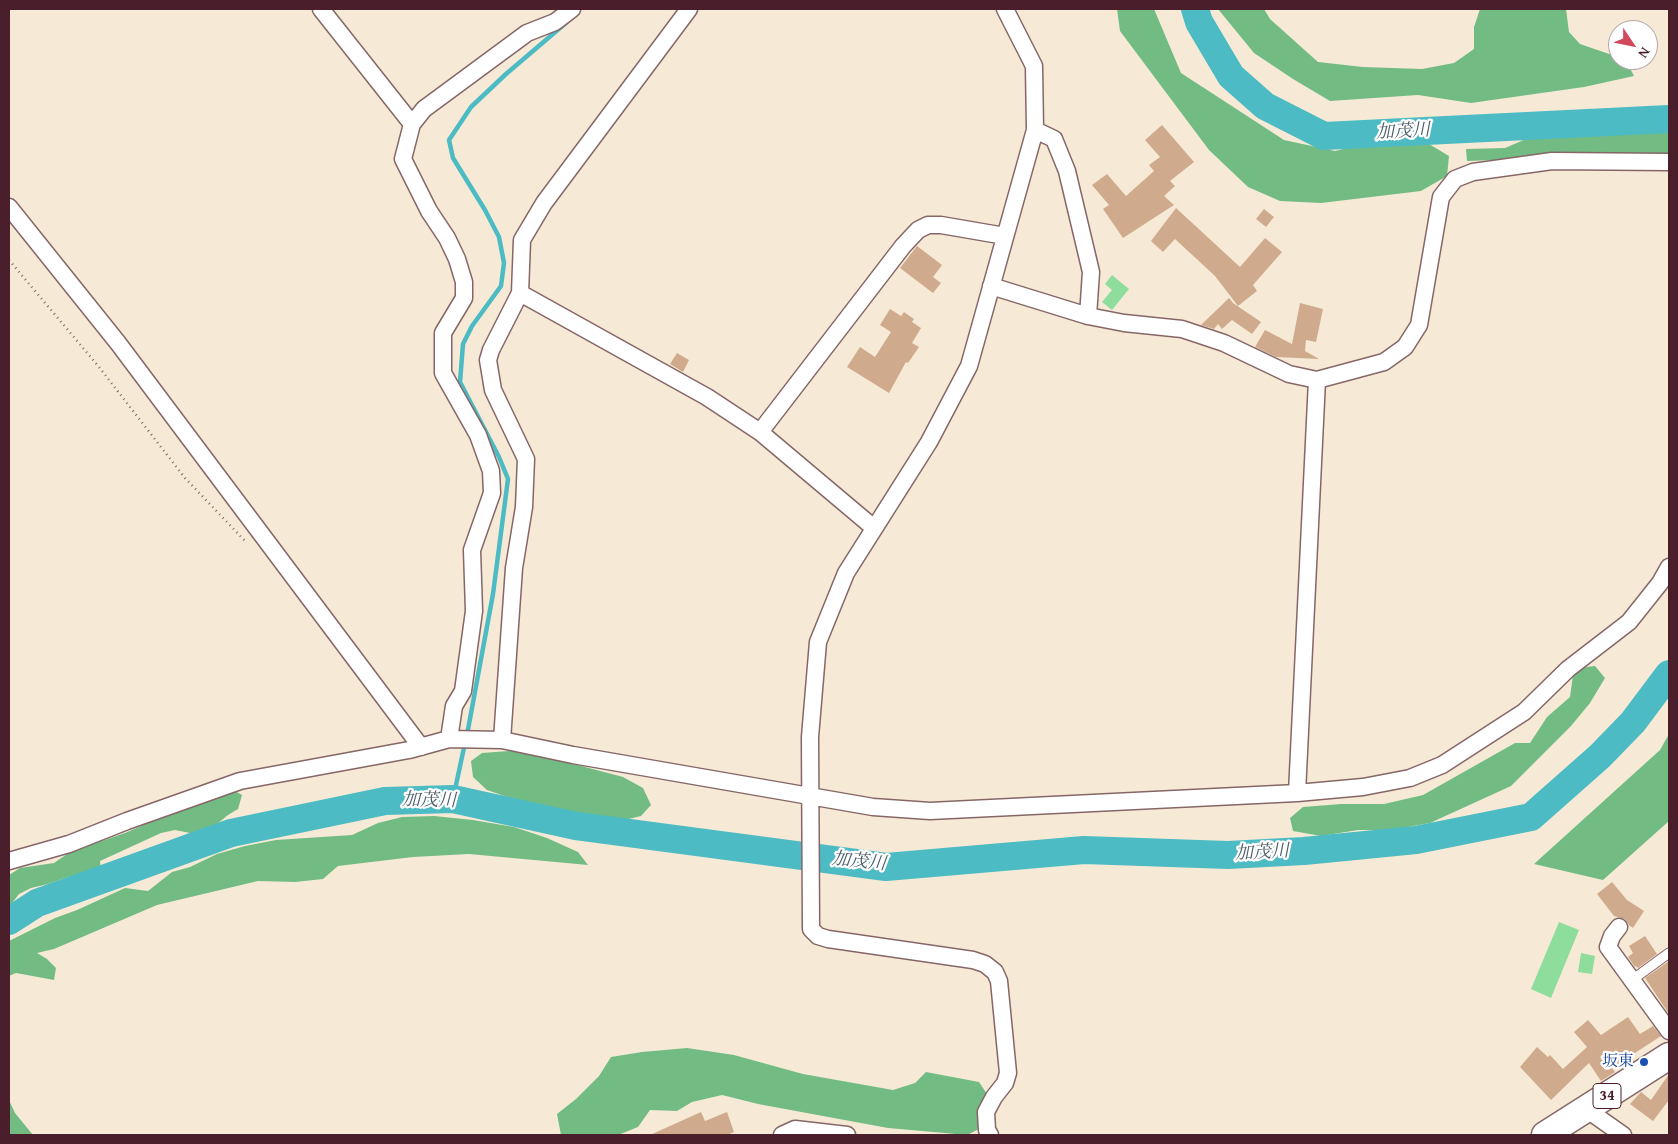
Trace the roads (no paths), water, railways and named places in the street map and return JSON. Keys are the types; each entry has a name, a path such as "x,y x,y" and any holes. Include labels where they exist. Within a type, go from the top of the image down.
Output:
{"main road":[{"name":"34","path":"1545,1135 1669,1056"}],"street":[{"path":"321,9 412,124"},
{"path":"454,739 454,706 463,691 474,611 472,550 492,493 491,471 478,435 443,373 443,333 464,298 464,282 457,259 447,238 429,211 403,159 412,124 424,109 455,84 527,34 555,22 572,9"},
{"path":"502,740 514,568 524,507 526,458 493,390 488,360 491,350 520,293 522,240 544,202 689,9"},
{"path":"990,1135 987,1130 986,1112 994,1097 1005,1083 1008,1073 999,981 996,972 985,964 973,960 828,939 818,936 811,929 810,737 818,642 846,573 929,442 969,366 1035,130 1034,66 1005,9"},
{"path":"1035,130 1054,139 1067,171 1091,272 1088,316"},
{"path":"991,286 1088,316 1124,323 1182,329 1224,343 1289,374 1317,380 1384,362 1405,347 1419,325 1441,197 1455,180 1473,172 1552,161 1669,162"},
{"path":"9,206 124,351 421,747"},
{"path":"760,432 903,246 918,230 928,225 941,224 1005,236"},
{"path":"520,293 707,397 760,432 874,528"},
{"path":"1297,793 1317,380"},
{"path":"9,861 69,844 127,821 240,781 454,739 502,740 573,755 811,797 873,807 930,811 1297,793 1363,787 1410,778 1442,765 1524,712 1568,669 1629,622 1660,582 1669,567"},
{"path":"1619,927 1612,936 1608,947 1669,1031"},
{"path":"1586,1109 1623,1135"},
{"path":"782,1135 794,1130 847,1135"}],"lane":[{"path":"1632,980 1669,953"}],"waterway":[{"name":"加茂川","path":"1195,9 1199,22 1231,76 1265,106 1324,136 1669,119"},
{"path":"467,735 493,594 508,479 499,457 460,382 463,344 472,326 501,286 504,263 499,237 453,158 449,140 471,107 506,74 567,22"},
{"name":"加茂川","path":"9,921 37,903 231,833 385,801 453,799 576,826 886,867 1084,850 1228,855 1304,851 1416,840 1531,817 1600,756 1633,722 1669,674"},
{"path":"453,799 465,743"}],"place":[{"name":"坂東","path":"1644,1062"}]}
